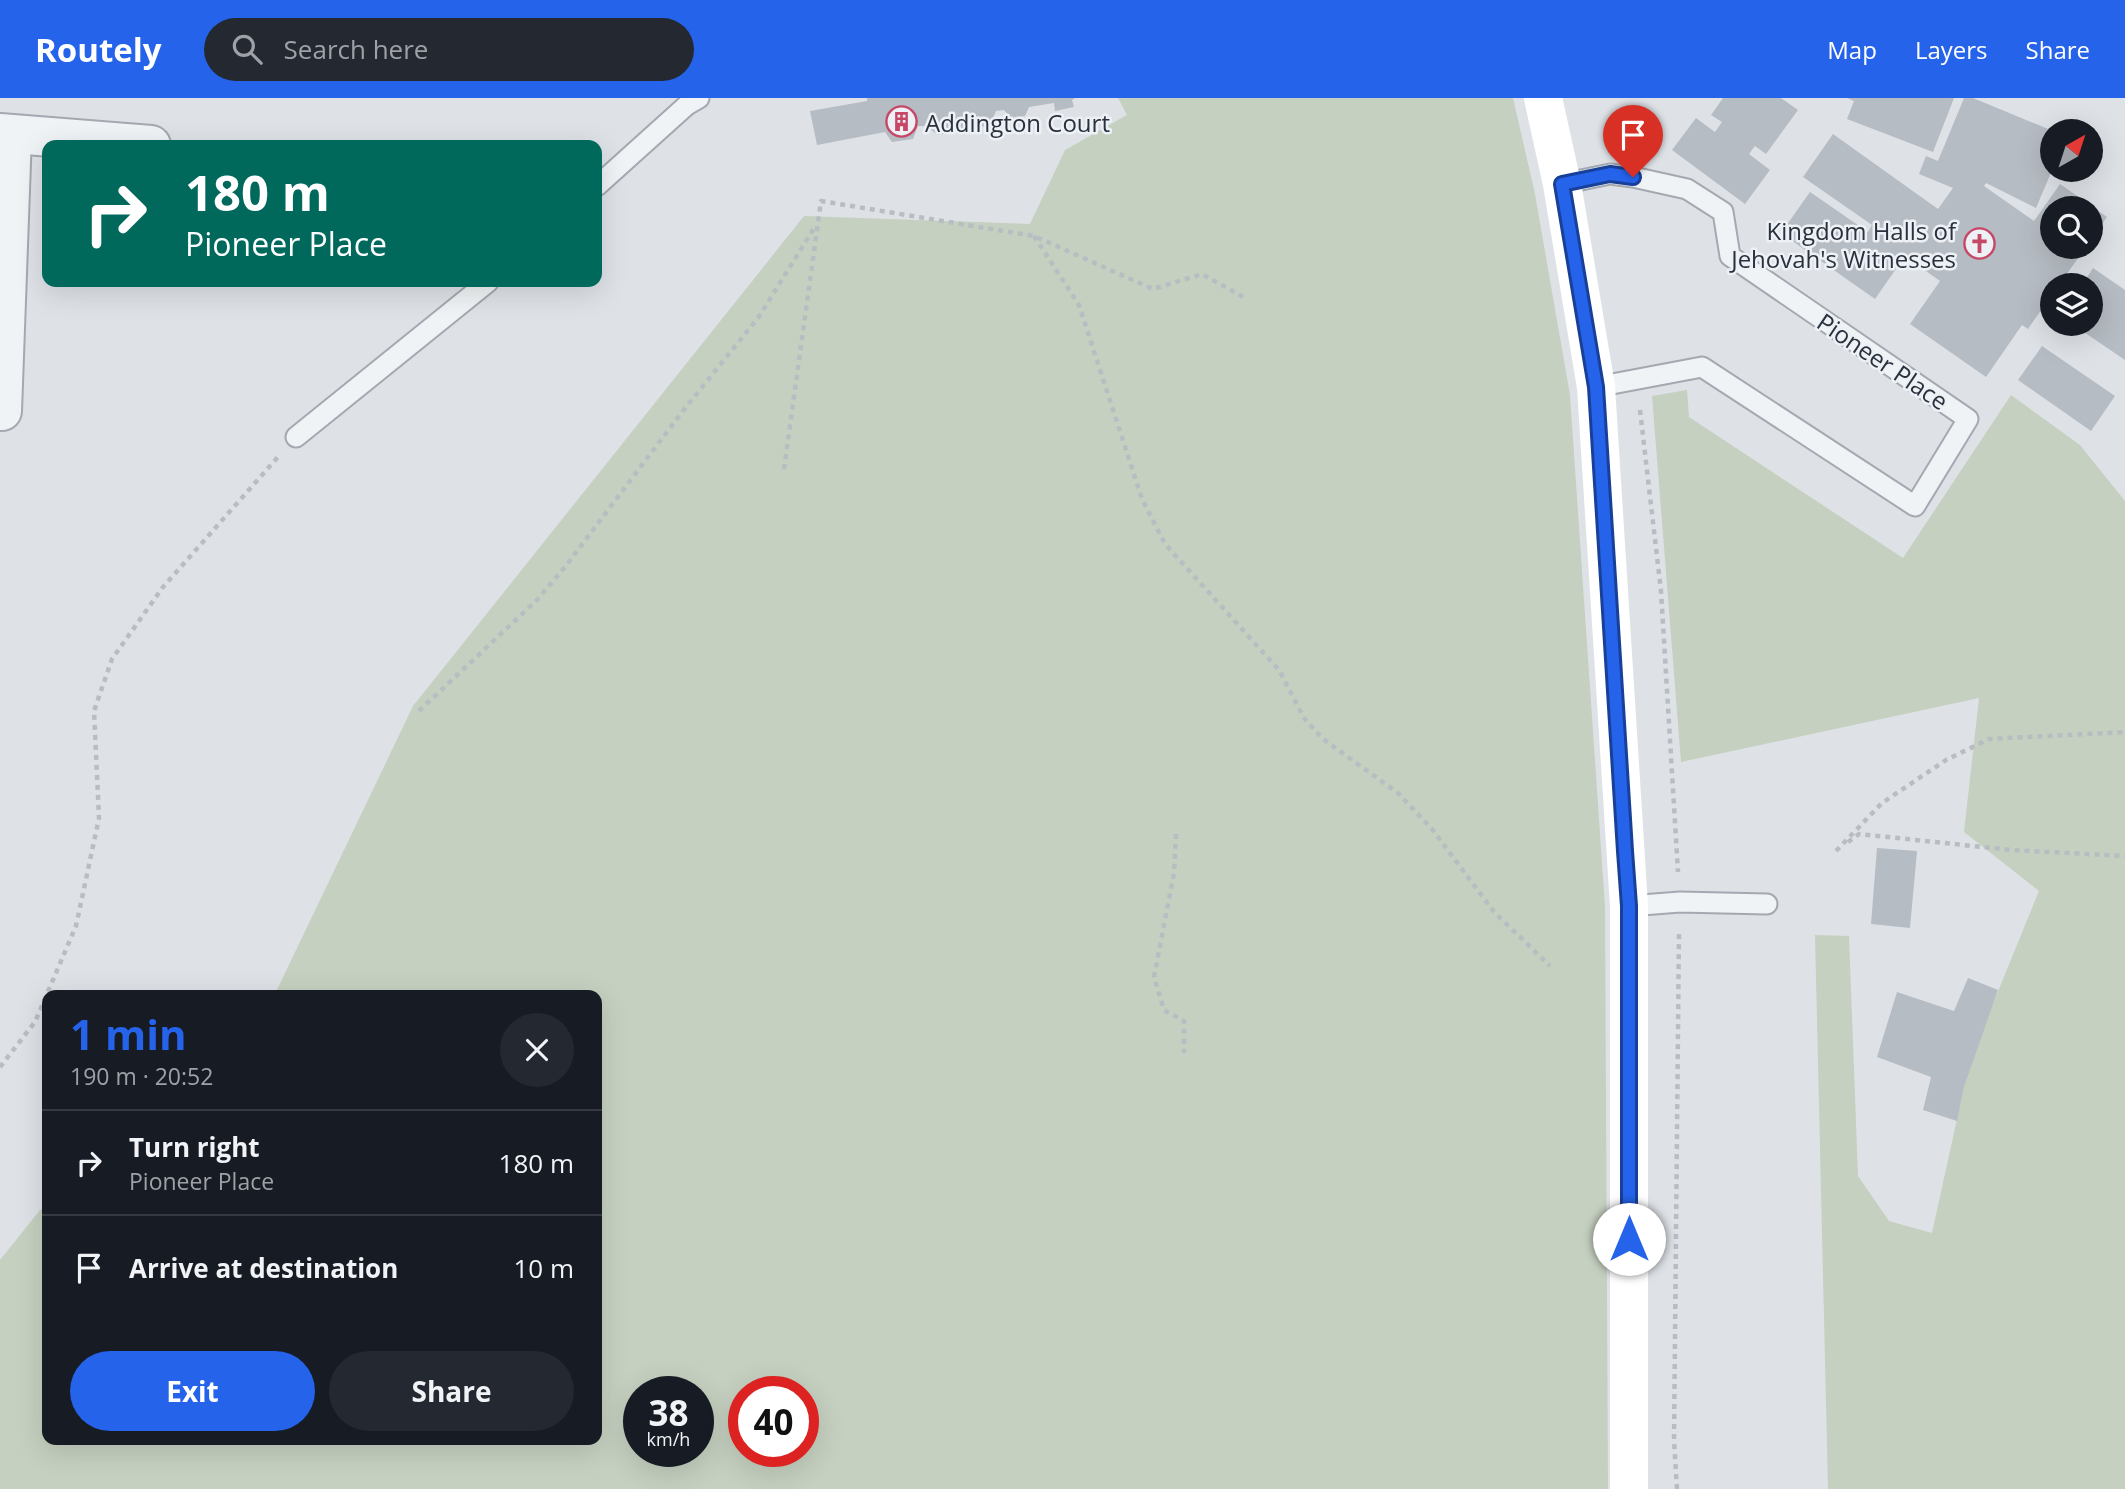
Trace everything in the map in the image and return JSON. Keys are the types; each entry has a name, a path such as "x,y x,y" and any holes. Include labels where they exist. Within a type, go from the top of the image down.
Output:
{"street":[{"path":"1543,98 1562,184 1596,387 1629,906 1629,1489"},
{"path":"2,411 6,134 86,140"}],"lane":[{"path":"602,182 687,105 699,98"},
{"name":"Pioneer Place","path":"1562,184 1610,174 1688,189 1723,212 1730,256 1968,419 1915,506 1702,367 1596,387"},
{"path":"296,438 482,287"},
{"path":"1629,906 1680,902 1767,904"}],"path":[{"path":"784,468 821,201 1034,236 1153,289 1202,274 1245,298"},
{"path":"419,711 537,600 565,567 682,412 758,318 818,222"},
{"path":"1034,236 1079,305 1142,499 1165,544 1279,670 1304,718 1323,739 1398,793 1432,829 1494,912 1550,966"},
{"path":"49,990 76,926 99,818 94,711 112,659 163,587 296,438"},
{"path":"2125,732 1989,739 1946,760 1882,803 1836,851 1859,834 2011,850 2125,856"},
{"path":"1177,834 1174,873 1154,977 1164,1010 1184,1021 1184,1053"},
{"path":"0,1067 35,1022 42,1006"}],"green space":[{"path":"1118,98 1513,98 1535,194 1570,395 1605,907 1608,1489 0,1489 0,1260 42,1209 42,1445 602,1445 602,990 277,990 413,706 804,216 1030,224 1065,150 1127,115"},
{"path":"1687,390 1689,417 1903,558 2011,395 2080,445 2125,501 2125,1489 1828,1489 1815,935 1849,936 1858,1176 1889,1221 1932,1233 1964,1087 1985,1023 2039,891 1964,832 1979,698 1681,762 1652,396"}],"building":[{"name":"Addington Court","path":"867,98 1075,98 1072,100 1074,107 1055,111 1054,103 1029,107 1025,116 1011,118 1004,110 996,111 990,125 938,135 926,126 918,126 913,139 892,142 885,132 817,145 810,111 867,101"},
{"path":"1723,98 1781,98 1798,110 1766,154 1755,146 1749,154 1770,170 1745,204 1672,150 1696,118 1715,132 1722,122 1711,115"},
{"path":"1847,98 1954,98 1933,152 1847,119 1854,101"},
{"path":"1964,98 1973,98 2040,126 2040,182 2047,182 2036,208 1986,183 1984,186 2034,221 2040,212 2040,259 2077,259 2068,273 2040,273 2040,312 2028,329 2022,325 1986,377 1910,324 1940,281 1905,256 1875,299 1781,233 1810,192 1868,232 1872,225 1803,177 1833,134 1938,209 1953,188 1919,174 1926,156 1938,161"},
{"path":"2060,184 2077,196 2052,196"},
{"path":"2103,275 2125,290 2125,360 2090,336 2103,336"},
{"path":"2042,346 2115,396 2091,431 2018,380"},
{"path":"1877,848 1917,851 1910,928 1871,924"},
{"path":"1968,978 1998,990 1964,1087 1957,1121 1923,1110 1931,1077 1877,1057 1897,992 1954,1011"}],"place":[{"name":"Addington Court","path":"902,122"},
{"name":"Kingdom Halls of Jehovah's Witnesses","path":"1979,244"}],"route":[{"path":"1629,1239 1629,906 1596,387 1562,184 1610,174 1633,177"}]}
